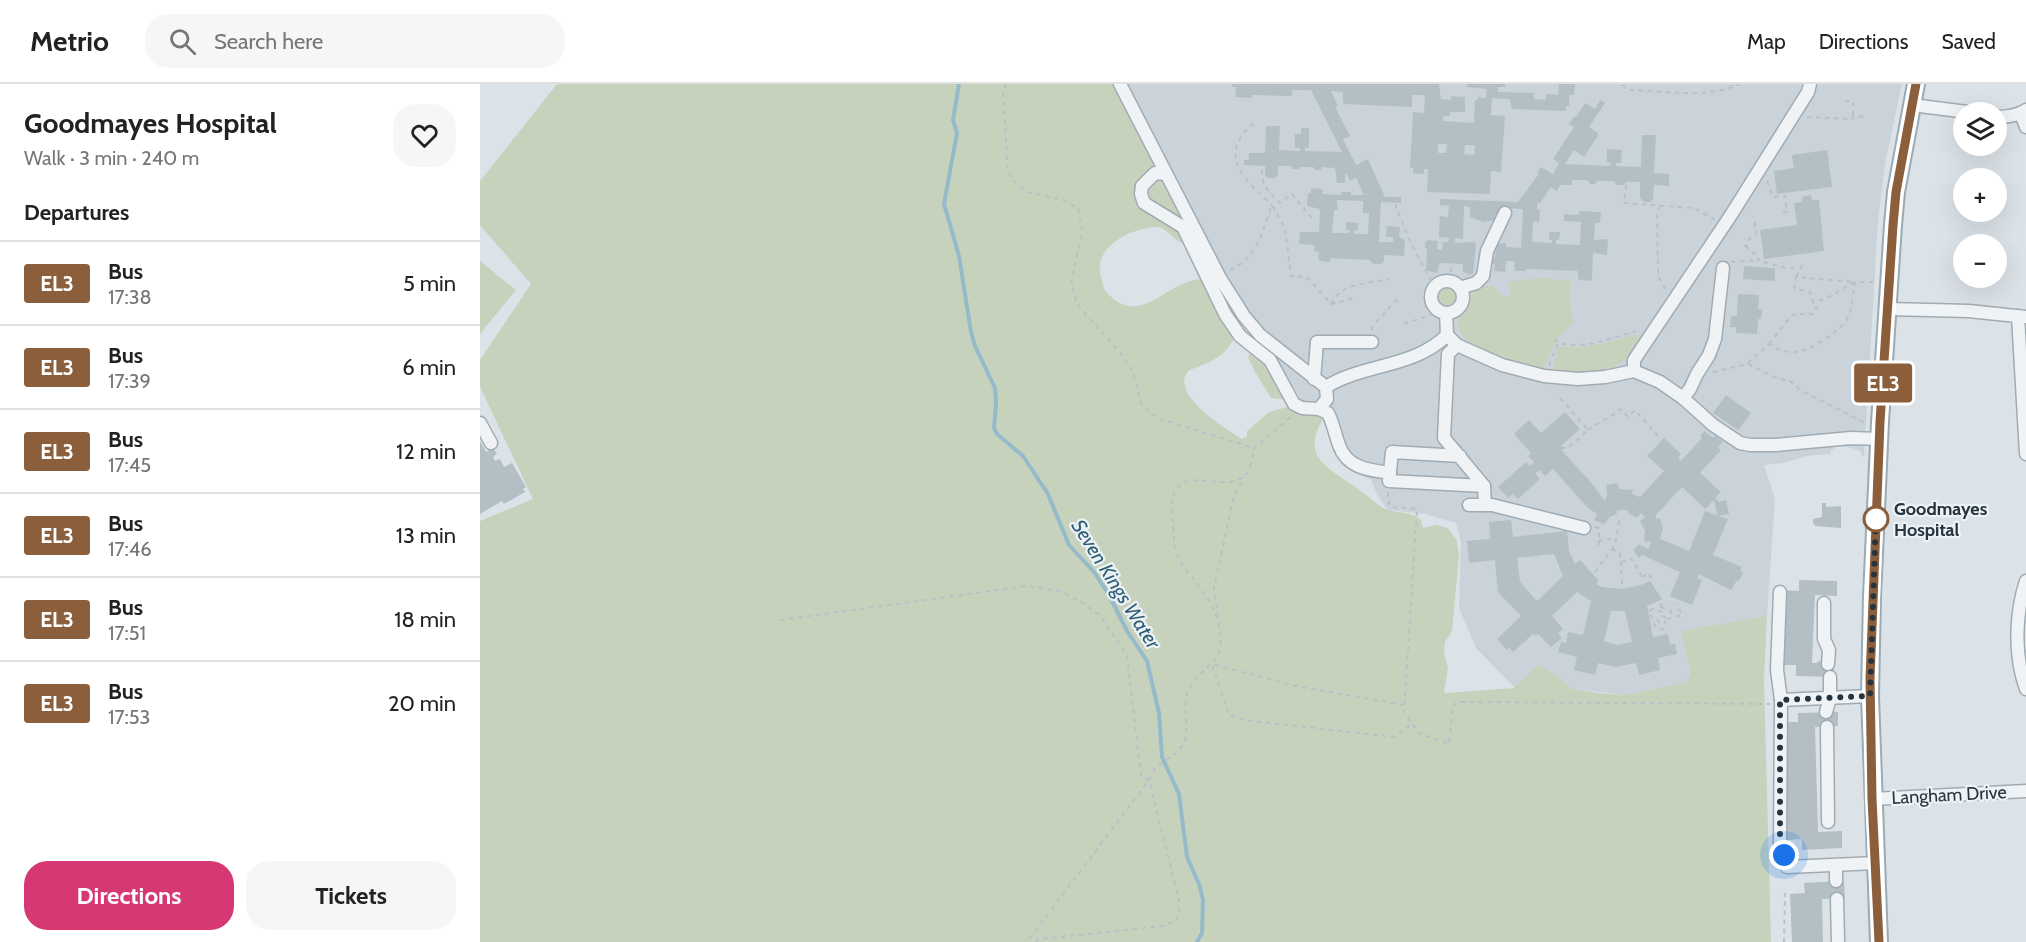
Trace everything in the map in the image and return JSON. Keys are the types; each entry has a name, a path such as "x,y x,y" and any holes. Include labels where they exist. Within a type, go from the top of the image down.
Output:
{"main road":[{"path":"1879,942 1870,696 1879,439 1896,192 1916,84"}],"street":[{"path":"1120,84 1220,278 1244,316 1260,334 1326,387 1327,399 1319,409"},
{"path":"1634,370 1634,360 1672,311 1735,217 1805,102 1810,84"},
{"path":"1912,105 1953,110"},
{"path":"2007,115 2024,112 2026,127"},
{"path":"1166,174 1155,173 1142,186 1141,194 1144,203 1182,227 1225,315 1240,336 1270,360 1294,404 1302,408 1319,409 1328,413 1339,447 1347,461 1389,477 1484,486"},
{"path":"1505,213 1487,251 1483,276 1476,283 1455,284 1442,281 1434,286 1432,291 1431,301 1442,311 1447,335 1457,345 1502,365 1544,376 1578,379 1634,370 1660,382 1683,398 1713,425 1740,442 1750,445 1851,438 1879,439"},
{"path":"1683,398 1709,355 1715,339 1723,268"},
{"path":"1442,311 1460,307 1463,297 1455,284"},
{"path":"1888,309 1969,311 2022,317 2026,454"},
{"path":"1326,387 1336,381 1391,366 1438,344 1447,335"},
{"path":"1314,379 1317,342 1372,342"},
{"path":"1457,345 1448,354 1444,438 1484,486 1485,505"},
{"path":"480,423 491,443"},
{"path":"1389,477 1392,452 1460,456"},
{"path":"1469,505 1492,505 1587,526"},
{"path":"2026,581 2021,600 2018,630 2021,669 2026,689"},
{"path":"1780,592 1777,670 1780,701 1780,843 1787,867 1876,863"},
{"path":"1824,603 1824,639 1828,650 1828,664"},
{"path":"1826,712 1830,698 1830,677"},
{"path":"1780,701 1870,696"},
{"path":"1827,727 1828,822"},
{"name":"Langham Drive","path":"1872,799 2026,791"},
{"path":"1836,866 1836,881"},
{"path":"1837,899 1838,942"}],"path":[{"path":"1006,84 1003,92 1008,172 1016,184 1028,192 1063,200 1078,208 1082,230 1071,285 1077,304 1123,356 1133,372 1141,404 1157,418 1254,448"},
{"path":"1622,85 1631,90 1699,92 1725,89 1739,84"},
{"path":"1665,91 1666,87"},
{"path":"1805,102 1803,111 1805,117 1852,119 1853,101 1845,101"},
{"path":"1852,116 1866,117"},
{"path":"1253,123 1238,141 1237,162 1241,173 1272,204 1285,228 1291,276 1307,277 1331,304"},
{"path":"1262,170 1261,179 1265,189 1280,203 1292,194 1314,221"},
{"path":"1766,178 1773,197 1785,196 1788,212 1783,213"},
{"path":"1626,185 1624,203 1694,208 1719,222"},
{"path":"1220,278 1249,259 1259,240 1272,204"},
{"path":"1396,204 1413,247 1434,286"},
{"path":"1660,206 1657,215 1658,276 1662,286 1673,295"},
{"path":"1754,216 1756,234 1747,241 1746,246 1748,251 1758,255 1758,260"},
{"path":"1723,268 1723,262 1758,260 1781,267 1799,269"},
{"path":"1451,264 1455,284"},
{"path":"1803,265 1796,277 1795,289 1810,292 1816,310"},
{"path":"1796,277 1878,283"},
{"path":"1331,304 1346,287 1389,279"},
{"path":"1699,371 1704,374 1748,364 1791,316 1813,314 1821,300 1833,296 1855,282"},
{"path":"1768,344 1780,350 1796,352 1820,342 1836,331 1847,319 1855,282"},
{"path":"1331,304 1349,300 1354,296"},
{"path":"1372,342 1372,327 1400,296"},
{"path":"1404,324 1442,311"},
{"path":"1554,340 1558,343 1572,345 1593,343 1636,331"},
{"path":"1546,370 1558,343"},
{"path":"1748,364 1790,381 1800,390 1863,423 1868,423"},
{"path":"1560,398 1588,430"},
{"path":"1027,942 1149,780 1153,770 1158,764 1172,757 1185,743 1186,693 1196,676 1212,664 1220,649 1214,588 1234,495 1251,465 1254,448 1302,408"},
{"path":"1562,448 1568,448 1600,421 1612,417 1620,409 1628,417 1635,410 1658,436"},
{"path":"1218,620 1207,597 1180,561 1175,548 1172,497 1177,488 1188,481 1233,482 1245,475"},
{"path":"1389,477 1390,507 1418,509 1404,712 1419,733 1449,744 1453,706 1457,702 1712,705 1780,701"},
{"path":"1595,572 1616,541 1620,516"},
{"path":"1587,526 1599,528 1599,543 1611,539 1616,541"},
{"path":"1612,549 1620,552 1622,584"},
{"path":"1621,562 1632,559 1643,579 1648,573 1653,580"},
{"path":"780,620 1026,586 1060,591 1101,616 1127,656 1141,776 1149,780 1179,900 1179,914 1175,921 1163,926 1040,939 1035,942"},
{"path":"1661,603 1662,616 1659,618 1660,623 1665,624 1667,619 1682,615 1677,603"},
{"path":"1661,607 1670,610 1674,617"},
{"path":"1662,612 1653,609 1649,612 1655,626 1661,629 1667,628"},
{"path":"1662,616 1667,619"},
{"path":"1212,664 1296,686 1404,705"},
{"path":"1212,664 1229,715 1244,720 1394,737 1412,724"},
{"path":"1784,942 1785,894"}],"shaded area":[{"name":"Goodmayes Hospital","path":"1127,84 1902,84 1885,164 1878,221 1864,458 1859,450 1843,446 1834,447 1831,454 1807,456 1784,463 1764,465 1775,499 1767,616 1752,619 1692,673 1686,682 1623,695 1570,688 1563,680 1515,688 1476,648 1459,608 1461,542 1456,523 1425,514 1388,510 1371,480 1341,464 1322,419 1309,412 1229,281"}],"green space":[{"path":"557,84 1127,84 1174,176 1162,183 1178,210 1185,241 1182,243 1163,229 1155,227 1123,236 1106,250 1101,259 1100,269 1105,290 1120,303 1132,306 1156,299 1191,281 1204,279 1230,328 1233,341 1219,356 1188,372 1184,381 1186,390 1202,410 1242,439 1247,436 1247,431 1269,412 1287,407 1325,416 1317,430 1315,442 1316,452 1321,461 1382,507 1416,517 1421,520 1423,528 1436,525 1448,528 1457,541 1459,556 1452,631 1445,642 1444,652 1448,668 1444,693 1514,688 1539,664 1563,680 1570,688 1599,693 1623,695 1686,682 1691,673 1681,631 1767,616 1764,680 1771,942 480,942 480,521 533,499 480,387 480,360 531,284 480,225 480,181"},
{"path":"480,261 516,290 480,334"},
{"path":"1542,278 1569,279 1572,284 1569,292 1573,323 1559,336 1543,369 1490,355 1467,340 1460,330 1457,319 1475,290 1480,286 1494,286 1503,297 1509,296 1511,290 1508,283"},
{"path":"1447,286 1455,289 1458,297 1455,305 1447,308 1439,305 1436,297 1439,289"},
{"path":"1643,335 1629,357 1609,368 1590,372 1552,370 1559,346 1588,346"},
{"path":"1251,351 1266,362 1287,400 1271,398 1248,357"}],"building":[{"path":"1232,84 1439,84 1441,99 1451,100 1451,96 1465,97 1465,112 1450,112 1450,116 1443,116 1443,121 1474,123 1475,100 1478,100 1478,97 1486,98 1487,89 1467,87 1467,84 1505,84 1505,87 1498,87 1498,92 1534,93 1534,99 1546,100 1546,94 1558,95 1559,84 1575,84 1574,95 1569,95 1569,106 1566,106 1566,111 1512,109 1510,99 1492,98 1491,115 1505,116 1501,172 1491,171 1490,194 1427,192 1428,169 1424,169 1424,174 1413,173 1413,168 1410,168 1413,112 1424,113 1425,95 1412,95 1412,107 1343,104 1343,92 1331,91 1338,106 1335,107 1350,136 1343,139 1356,165 1368,159 1385,197 1401,197 1401,203 1381,202 1379,242 1393,242 1393,237 1386,237 1387,226 1400,227 1399,237 1405,240 1404,256 1384,255 1384,261 1381,264 1373,264 1370,260 1331,258 1329,262 1321,261 1318,258 1319,252 1314,251 1315,245 1299,244 1300,232 1319,232 1320,209 1307,206 1308,193 1311,193 1311,188 1323,189 1322,194 1341,195 1341,192 1351,192 1351,195 1364,195 1356,178 1350,181 1345,174 1345,183 1337,183 1335,168 1322,167 1321,170 1315,170 1313,167 1292,169 1291,166 1278,166 1278,175 1275,178 1267,178 1265,166 1244,165 1244,160 1249,160 1249,153 1265,153 1266,126 1280,126 1279,150 1300,151 1300,148 1295,148 1295,134 1301,134 1301,128 1309,128 1309,148 1305,148 1305,151 1342,152 1311,90 1292,90 1292,96 1252,95 1252,98 1235,97 1236,87 1232,87","holes":["1438,144 1447,144 1446,153 1438,153","1465,145 1475,145 1474,155 1464,154","1337,200 1363,201 1363,213 1369,213 1368,234 1354,234 1358,223 1346,222 1346,230 1349,230 1349,233 1332,233 1334,210 1338,210"]},
{"path":"1600,100 1605,103 1589,127 1599,134 1584,157 1574,150 1565,164 1610,166 1611,163 1607,162 1607,149 1622,150 1621,163 1616,163 1616,166 1641,167 1642,135 1656,135 1654,173 1669,174 1669,186 1654,185 1653,199 1650,202 1644,202 1640,198 1640,182 1626,182 1623,185 1617,185 1614,181 1597,181 1595,184 1590,184 1587,180 1572,180 1572,185 1560,185 1557,191 1551,187 1540,203 1537,203 1537,209 1540,210 1539,222 1533,221 1532,242 1552,243 1549,239 1549,232 1560,232 1556,244 1580,245 1581,222 1564,221 1564,214 1579,215 1579,211 1601,212 1600,223 1595,223 1594,240 1608,239 1607,255 1593,253 1590,281 1580,280 1578,271 1527,269 1515,271 1514,261 1506,261 1505,272 1494,271 1495,264 1492,264 1492,258 1495,258 1496,244 1506,243 1506,247 1521,248 1523,209 1502,208 1501,217 1498,220 1484,222 1470,217 1470,207 1464,206 1463,239 1455,238 1455,243 1475,242 1473,273 1470,275 1463,272 1463,264 1439,263 1438,271 1435,273 1426,270 1425,243 1428,240 1438,241 1437,249 1442,250 1443,242 1448,242 1449,238 1439,237 1440,216 1448,217 1449,206 1440,205 1440,199 1518,202 1539,174 1537,173 1541,167 1553,174 1559,163 1553,159 1574,127 1569,124 1574,116 1576,117 1585,103 1595,109"},
{"path":"1827,150 1832,187 1777,194 1774,171 1794,168 1792,155"},
{"path":"1811,195 1812,200 1819,200 1824,251 1764,259 1760,230 1797,225 1794,203 1802,202 1802,197"},
{"path":"1744,266 1775,268 1775,281 1743,279"},
{"path":"1738,294 1759,295 1758,309 1762,309 1761,319 1758,319 1757,334 1736,333 1736,327 1730,327 1731,316 1737,316"},
{"path":"1726,395 1751,413 1738,430 1713,413"},
{"path":"1565,412 1580,429 1562,445 1562,451 1605,501 1606,485 1618,483 1619,489 1633,490 1632,494 1640,497 1664,471 1647,456 1664,438 1681,454 1678,458 1681,461 1702,438 1700,436 1704,431 1713,438 1715,436 1723,442 1718,447 1721,450 1700,473 1721,492 1715,498 1719,502 1726,500 1729,514 1718,516 1728,519 1713,555 1742,567 1740,571 1743,572 1739,581 1737,580 1731,590 1699,574 1697,578 1702,580 1692,605 1670,596 1680,572 1642,555 1639,558 1633,550 1639,544 1648,549 1651,542 1644,541 1645,531 1640,521 1645,517 1641,513 1637,518 1628,513 1628,510 1622,510 1616,511 1617,514 1610,517 1604,524 1594,520 1597,514 1588,508 1553,469 1545,476 1540,470 1535,473 1540,479 1518,499 1513,494 1508,498 1498,487 1526,462 1530,466 1534,462 1528,456 1531,453 1514,434 1529,420 1541,433","holes":["1682,487 1705,509 1714,500 1717,515 1705,511 1689,551 1660,539 1663,529 1660,518 1657,519 1655,516"]},
{"path":"480,441 486,452 493,448 497,454 493,457 495,461 500,459 504,467 512,463 526,487 523,489 525,492 504,504 502,501 480,514"},
{"path":"1822,503 1826,503 1826,507 1841,506 1841,528 1816,526 1813,523 1813,519 1822,517"},
{"path":"1511,520 1513,537 1567,531 1569,551 1575,564 1580,560 1599,581 1596,584 1602,587 1622,589 1650,581 1662,599 1647,606 1653,637 1668,634 1670,645 1675,644 1677,654 1658,658 1660,670 1639,675 1636,663 1616,667 1598,663 1595,675 1574,670 1577,657 1558,652 1561,642 1566,643 1568,632 1583,635 1591,601 1577,592 1552,616 1563,629 1558,633 1562,638 1551,647 1538,634 1536,636 1533,634 1513,652 1509,647 1507,650 1497,639 1521,616 1498,592 1495,560 1469,563 1467,541 1490,539 1489,522","holes":["1554,554 1563,576 1537,601 1520,582 1517,558","1611,611 1625,611 1632,642 1617,645 1604,641"]},
{"path":"1799,580 1837,581 1837,596 1815,595 1812,663 1818,661 1834,664 1834,677 1796,676 1796,665 1782,665 1785,590 1799,591"},
{"path":"1838,712 1838,726 1815,727 1818,832 1842,831 1842,848 1802,850 1802,839 1786,840 1783,722 1798,722 1798,713"},
{"path":"1844,881 1845,898 1822,899 1823,942 1792,942 1790,894 1805,893 1804,883"}],"waterway":[{"name":"Seven Kings Water","path":"959,84 953,120 957,133 944,204 959,256 971,332 975,346 995,388 994,428 997,434 1023,456 1048,494 1069,545 1094,572 1109,595 1127,631 1147,661 1159,713 1162,757 1179,794 1187,857 1199,884 1203,900 1202,933 1197,942"}],"bus line":[{"name":"EL3","path":"1879,942 1870,713 1872,596 1880,422 1893,225 1896,192 1916,84"}],"place":[{"name":"Goodmayes Hospital","path":"1876,519"}],"route":[{"path":"1784,855 1780,843 1780,700 1870,696 1876,515 1876,519"}]}
